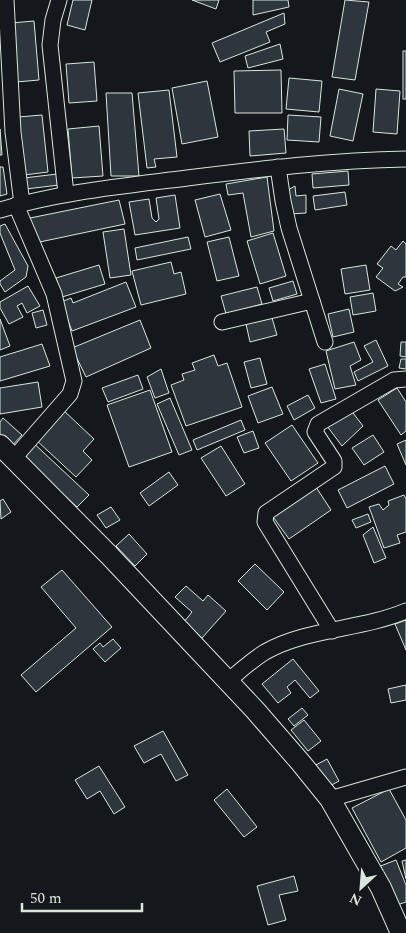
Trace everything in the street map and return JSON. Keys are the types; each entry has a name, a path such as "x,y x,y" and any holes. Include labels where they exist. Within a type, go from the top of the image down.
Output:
{"street":[{"path":"6,0 19,205 54,294 74,381 70,394 7,452 110,555 228,681 301,763 330,799 381,888 401,933"},
{"path":"59,0 53,20 50,45 66,194"},
{"path":"0,210 66,194 278,167 406,159"},
{"path":"278,167 289,228 326,342"},
{"path":"222,322 312,301"},
{"path":"332,631 265,522 266,513 334,467 334,461 315,432 318,424 394,380 406,379"},
{"path":"228,681 263,653 271,649 298,639 406,611"},
{"path":"330,799 406,777"}],"building":[{"path":"73,0 92,0 85,30 67,25"},
{"path":"192,0 219,0 216,9"},
{"path":"253,0 288,0 289,7 253,15"},
{"path":"345,0 369,2 355,80 332,77"},
{"path":"284,13 285,24 266,32 270,42 220,62 212,43"},
{"path":"34,21 39,80 16,82 11,23"},
{"path":"280,44 283,59 248,68 245,56"},
{"path":"403,51 406,51 406,99 403,99"},
{"path":"94,62 97,101 69,103 66,64"},
{"path":"281,70 282,113 235,113 234,71"},
{"path":"289,78 322,81 319,112 286,109"},
{"path":"207,81 218,137 182,144 172,88"},
{"path":"339,89 363,94 353,141 330,136"},
{"path":"376,89 400,91 397,134 373,132"},
{"path":"169,90 177,157 154,159 156,167 147,168 138,93"},
{"path":"106,93 132,93 139,176 111,176"},
{"path":"42,115 48,172 24,175 18,117"},
{"path":"288,115 321,117 319,142 287,140"},
{"path":"99,126 103,176 72,178 68,129"},
{"path":"0,129 2,155 0,155"},
{"path":"284,129 286,153 250,156 249,131"},
{"path":"0,167 3,167 7,194 0,196"},
{"path":"348,171 349,185 313,188 312,174"},
{"path":"57,174 59,185 26,189 24,178"},
{"path":"267,177 274,231 251,237 243,193 228,195 226,184"},
{"path":"295,186 296,196 306,195 306,213 290,214 288,190"},
{"path":"345,192 347,205 315,210 313,196"},
{"path":"220,194 231,230 205,237 195,200"},
{"path":"175,195 180,228 135,235 129,202 149,199 152,218 156,222 159,219 156,198"},
{"path":"119,200 125,224 35,243 30,218"},
{"path":"5,224 28,266 26,277 5,292 0,281 15,270 0,233 0,226"},
{"path":"124,229 131,275 110,278 103,232"},
{"path":"273,233 286,276 260,284 247,241"},
{"path":"188,237 191,249 137,260 135,248"},
{"path":"229,237 239,276 217,281 207,242"},
{"path":"403,241 406,244 406,277 403,277 398,284 403,287 395,291 376,277 383,268 377,264 391,246 396,250"},
{"path":"171,262 174,274 181,272 186,294 141,305 132,271"},
{"path":"99,265 105,284 62,297 56,278"},
{"path":"366,265 370,290 345,294 341,269"},
{"path":"293,281 297,294 273,301 269,288"},
{"path":"126,282 136,307 72,331 61,302 71,298 73,303"},
{"path":"28,286 40,306 27,313 22,303 17,306 23,317 9,324 0,308 0,302"},
{"path":"257,287 262,304 226,314 221,296"},
{"path":"373,293 376,311 353,315 350,297"},
{"path":"349,309 354,332 333,337 328,314"},
{"path":"43,310 47,325 36,328 32,313"},
{"path":"272,318 277,335 250,342 246,324"},
{"path":"0,319 10,346 0,350"},
{"path":"140,320 151,348 86,377 72,348"},
{"path":"376,340 388,366 358,381 354,372 373,362 364,346"},
{"path":"354,342 361,360 350,366 356,385 335,389 326,351"},
{"path":"401,342 406,342 406,357 400,356"},
{"path":"42,344 50,366 0,381 0,357"},
{"path":"214,355 218,366 227,363 242,407 186,426 171,385 184,380 182,374 195,370 192,363"},
{"path":"260,358 267,384 251,388 244,362"},
{"path":"401,359 406,359 406,369 399,368"},
{"path":"325,364 336,399 321,403 309,369"},
{"path":"161,369 169,393 155,398 147,377"},
{"path":"138,375 143,389 108,402 102,388"},
{"path":"38,382 42,407 0,414 0,388"},
{"path":"272,387 283,414 258,423 248,396"},
{"path":"397,388 406,402 406,431 401,435 378,400"},
{"path":"150,390 172,452 129,467 107,405"},
{"path":"308,395 315,408 294,420 287,406"},
{"path":"170,398 192,450 179,455 157,404"},
{"path":"62,409 94,439 83,451 92,460 76,477 35,439"},
{"path":"350,409 363,426 342,446 327,426"},
{"path":"3,418 22,435 11,447 0,437 0,422"},
{"path":"241,420 245,430 197,450 193,440"},
{"path":"292,425 318,463 291,481 265,443"},
{"path":"253,431 259,448 244,453 237,437"},
{"path":"373,435 384,452 364,465 352,448"},
{"path":"28,438 89,495 77,507 16,451"},
{"path":"406,440 406,465 397,444"},
{"path":"221,446 245,484 226,496 201,458"},
{"path":"385,466 394,484 347,508 338,490"},
{"path":"169,472 178,485 149,506 140,493"},
{"path":"314,484 331,510 289,539 271,514"},
{"path":"404,495 406,499 406,532 397,535 400,543 384,548 369,507 379,504 383,510 389,505 388,501"},
{"path":"3,499 11,512 1,519 0,501"},
{"path":"111,507 120,520 106,528 97,515"},
{"path":"368,514 371,522 356,528 352,520"},
{"path":"373,527 386,558 374,563 363,535"},
{"path":"129,534 147,554 135,566 116,546"},
{"path":"255,564 284,592 267,610 238,581"},
{"path":"62,570 112,627 36,692 21,675 76,628 41,587"},
{"path":"186,586 203,601 208,595 226,611 202,638 184,622 192,612 175,597"},
{"path":"406,620 406,650 395,624"},
{"path":"113,639 121,648 105,662 93,649 100,643 103,647"},
{"path":"293,659 319,691 310,698 295,680 287,687 291,693 278,703 262,684"},
{"path":"406,685 406,700 391,703 388,689"},
{"path":"302,708 308,715 294,726 288,719"},
{"path":"304,720 321,741 308,751 291,730"},
{"path":"163,731 188,775 176,781 161,754 144,763 134,746"},
{"path":"327,759 339,781 326,788 314,766"},
{"path":"99,766 125,807 114,814 100,791 87,799 75,780"},
{"path":"227,789 257,827 244,837 214,800"},
{"path":"389,789 406,820 406,848 381,862 352,808"},
{"path":"396,860 406,885 406,902 394,906 378,867"},
{"path":"406,860 406,879 402,861"},
{"path":"294,876 298,891 279,895 286,920 268,925 257,886"}]}
